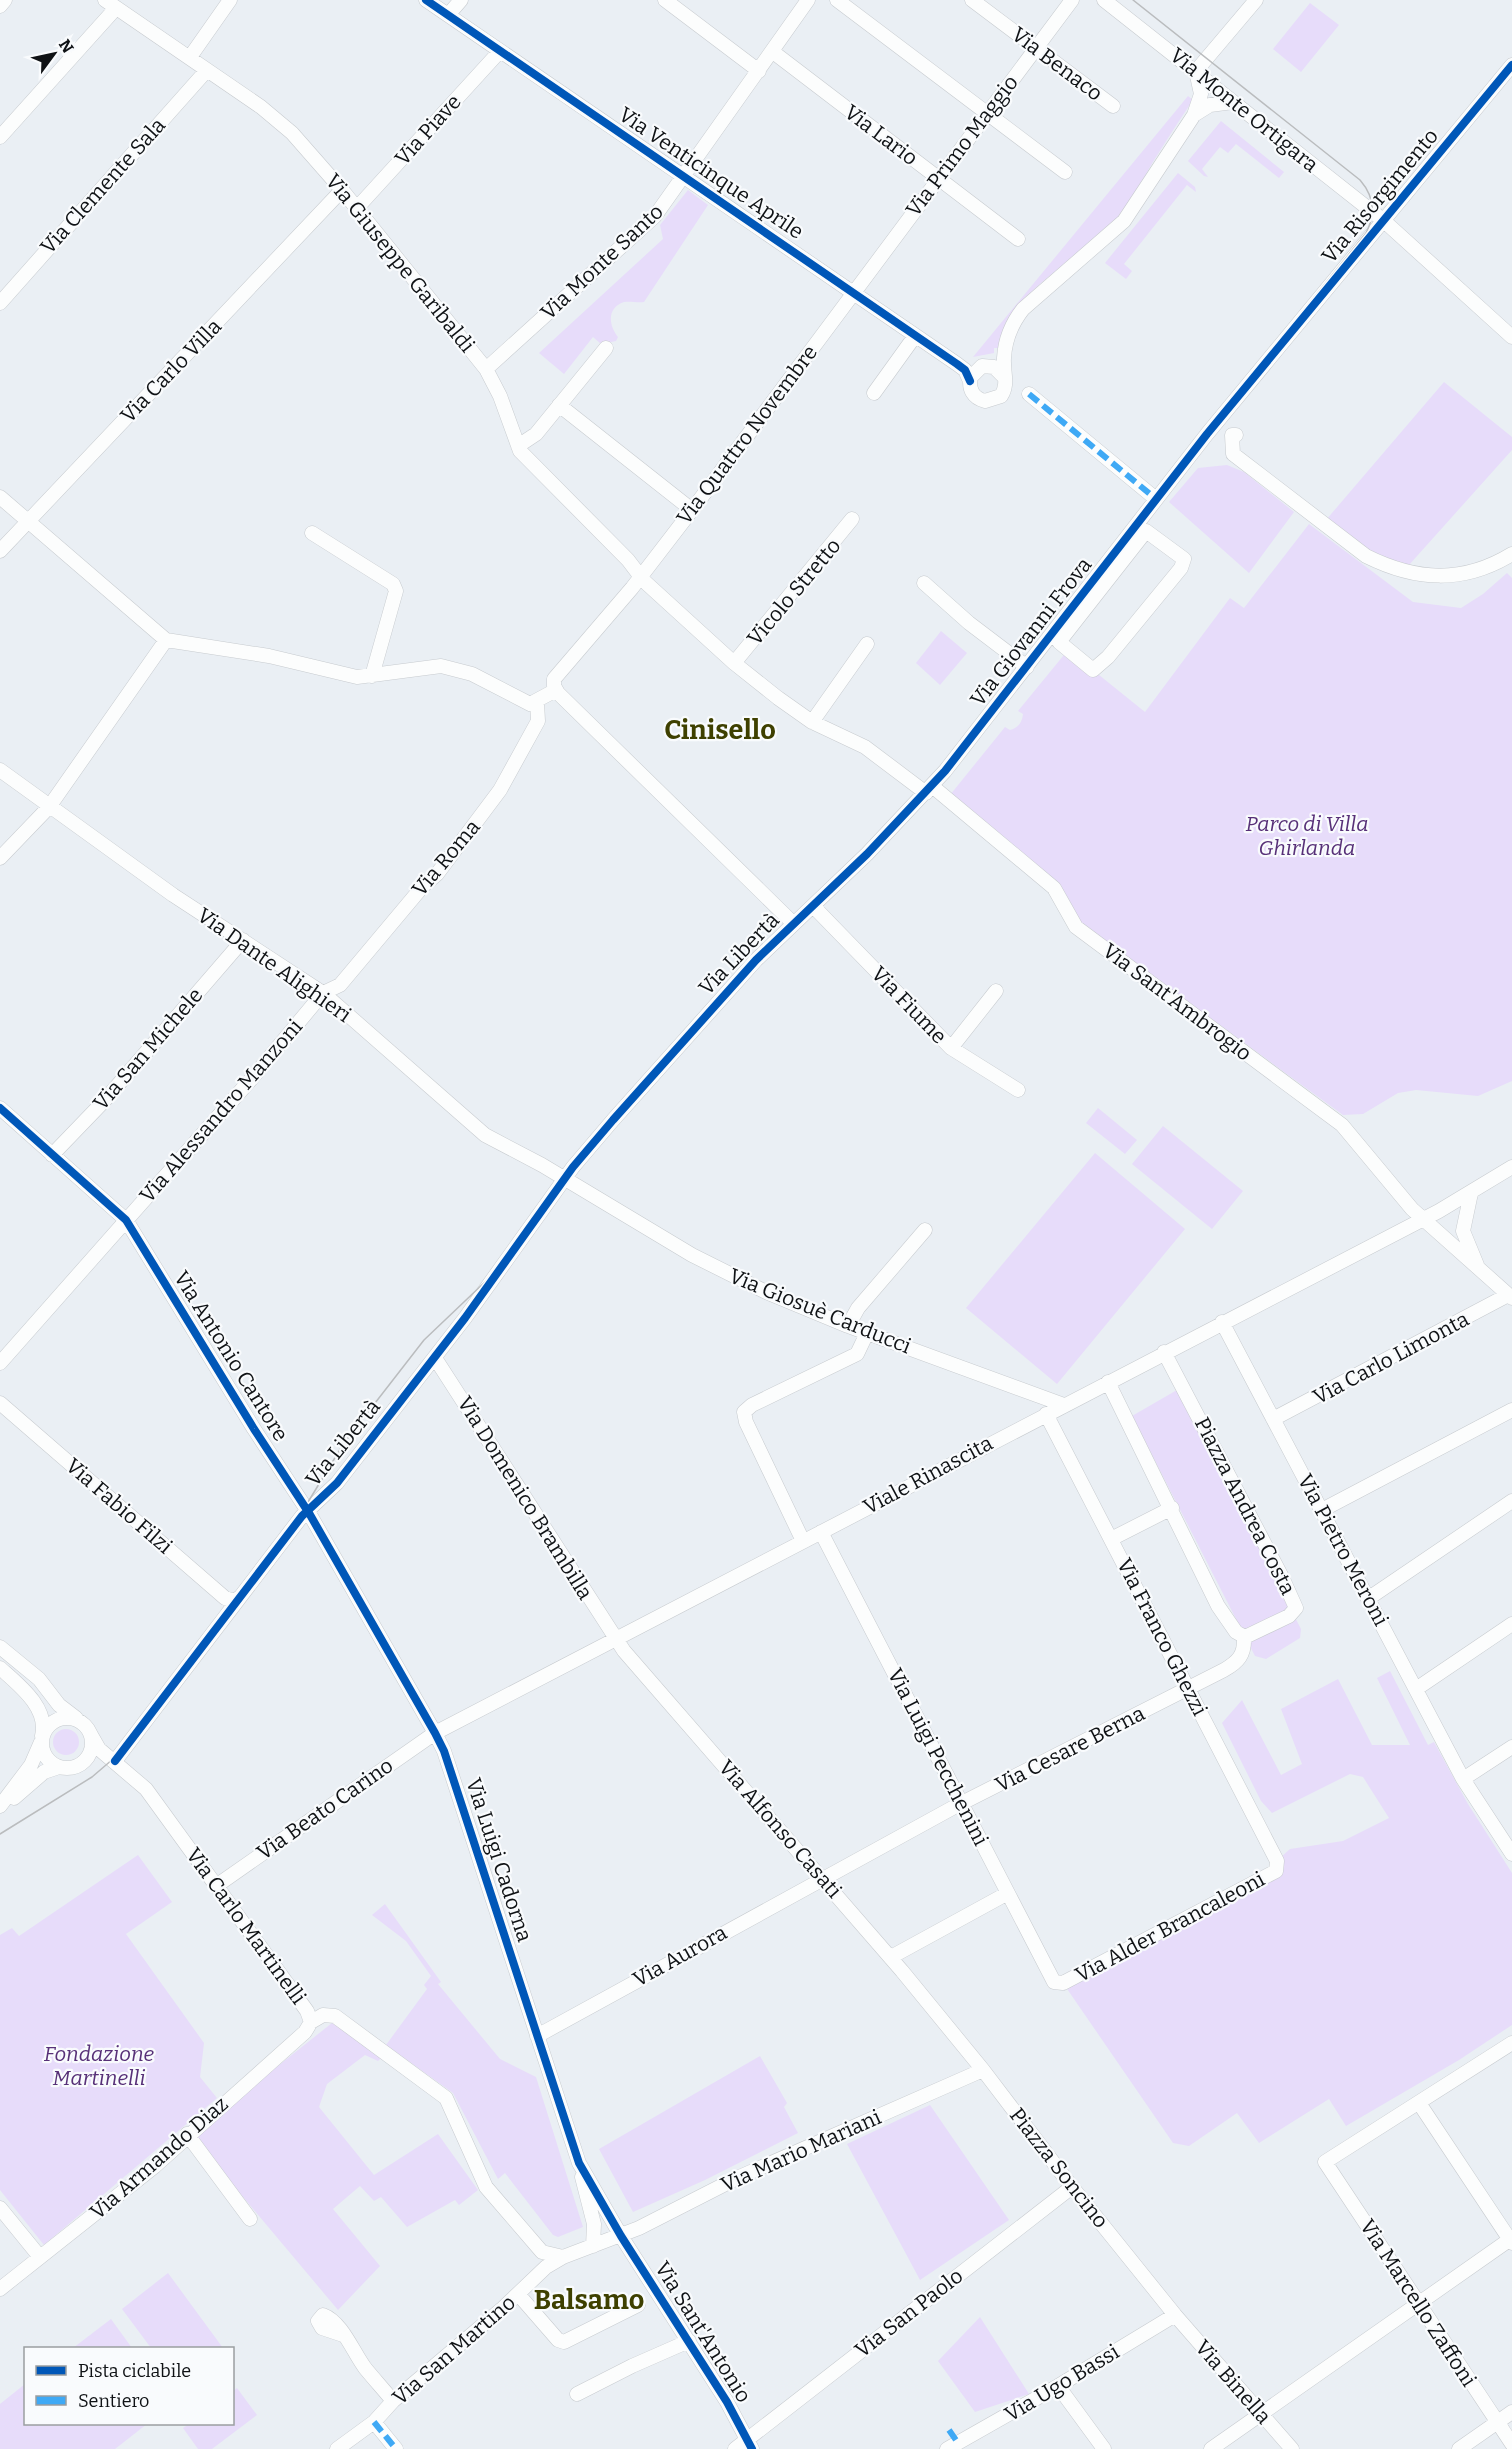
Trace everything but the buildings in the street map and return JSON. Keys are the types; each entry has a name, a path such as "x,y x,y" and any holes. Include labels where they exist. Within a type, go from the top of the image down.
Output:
{"street":[{"path":"0,6 5,0"},
{"path":"189,57 230,0"},
{"name":"Via Venticinque Aprile","path":"426,0 965,370 970,381"},
{"path":"448,15 461,0"},
{"path":"665,0 759,71"},
{"name":"Via Monte Santo","path":"789,27 801,0"},
{"name":"Via Monte Santo","path":"486,369 656,216 808,0"},
{"path":"837,0 1065,172"},
{"name":"Via Benaco","path":"972,0 1113,106"},
{"name":"Via Primo Maggio","path":"853,293 1072,0"},
{"name":"Via Monte Ortigara","path":"1104,0 1384,221 1512,337"},
{"path":"1005,378 998,369 987,365 975,370 970,381 974,396 990,401 1004,392 1005,378 1004,356 1017,317 1044,289 1102,243 1124,221 1194,115 1201,94 1196,71 1256,0"},
{"path":"0,137 111,4"},
{"name":"Via Giuseppe Garibaldi","path":"111,4 261,107 292,133 342,190 486,369 500,396 518,446 540,473 628,560 640,576 734,663 812,722"},
{"name":"Via Piave","path":"356,209 500,51"},
{"name":"Via Lario","path":"773,52 1018,238"},
{"name":"Via Risorgimento","path":"1156,499 1512,65"},
{"name":"Via Clemente Sala","path":"0,303 207,70"},
{"path":"1194,115 1210,105 1233,102"},
{"name":"Via Carlo Villa","path":"0,551 342,190"},
{"name":"Via Quattro Novembre","path":"556,690 554,679 559,671 640,576 692,510 853,293"},
{"path":"874,393 915,336"},
{"path":"518,446 531,439 606,348"},
{"path":"1029,394 1156,499"},
{"path":"559,405 692,510"},
{"path":"1236,435 1232,435 1233,454 1366,556 1388,567 1405,572 1457,576 1479,571 1512,554"},
{"path":"0,497 166,640 269,656 341,674 372,676 441,666 472,674 530,704 556,690 793,923"},
{"name":"Via Giovanni Frova","path":"929,790 1027,668 1156,499"},
{"name":"Vicolo Stretto","path":"734,663 852,519"},
{"path":"1146,531 1184,559 1182,568 1108,657 1093,670 1059,642 1146,531"},
{"path":"312,533 393,584 396,591 372,676"},
{"path":"924,583 969,623 1027,668"},
{"path":"0,858 49,807 166,640"},
{"path":"812,722 867,645"},
{"name":"Via Roma","path":"323,993 340,985 423,886 437,874 500,790 538,721 537,702"},
{"name":"Via Sant'Ambrogio","path":"812,722 865,747 929,790 1054,888 1076,927 1342,1125 1422,1219 1510,1297"},
{"name":"Via Dante Alighieri","path":"0,770 173,895 323,993 478,1131 565,1179"},
{"name":"Via Libertà","path":"115,1761 307,1510 337,1483 435,1358 582,1155 669,1055 793,923 813,906 929,790"},
{"name":"Via Fiume","path":"813,906 951,1048 1018,1090"},
{"name":"Via San Michele","path":"52,1155 104,1101 243,940"},
{"path":"951,1048 996,991"},
{"name":"Via Alessandro Manzoni","path":"0,1363 253,1077 323,993"},
{"name":"Via Antonio Cantore","path":"0,1108 126,1220 254,1429 307,1510"},
{"name":"Viale Rinascita","path":"435,1733 1422,1219 1471,1193 1512,1167"},
{"name":"Via Giosuè Carducci","path":"565,1179 703,1261 766,1292 848,1326 1064,1405"},
{"path":"1471,1193 1463,1231 1479,1270"},
{"path":"848,1326 858,1308 925,1230"},
{"name":"Via Carlo Limonta","path":"1273,1419 1510,1297"},
{"name":"Via Pietro Meroni","path":"1222,1322 1463,1779 1512,1854"},
{"path":"803,1541 746,1422 744,1412 752,1405 857,1354 867,1333"},
{"name":"Piazza Andrea Costa","path":"1164,1352 1282,1576 1296,1608 1289,1616 1244,1637"},
{"name":"Via Domenico Brambilla","path":"435,1358 614,1639"},
{"path":"1108,1382 1172,1508 1218,1606 1236,1632 1244,1637 1244,1648 1238,1662 1190,1688"},
{"name":"Via Fabio Filzi","path":"0,1403 225,1598 234,1601 240,1598"},
{"path":"1322,1510 1512,1410"},
{"name":"Via Franco Ghezzi","path":"1046,1414 1190,1688 1277,1861"},
{"path":"1369,1598 1512,1501"},
{"path":"1111,1539 1172,1508"},
{"name":"Via Luigi Cadorna","path":"307,1510 444,1751 579,2163 621,2236"},
{"name":"Via Luigi Pecchenini","path":"821,1532 1054,1982"},
{"path":"1416,1689 1512,1624"},
{"name":"Via Alfonso Casati","path":"614,1639 823,1877 944,2021"},
{"path":"0,1647 39,1679 63,1709 80,1721 91,1735 92,1746 86,1760 75,1767 59,1767 44,1772 0,1807"},
{"path":"0,1668 25,1691 34,1703 43,1721 42,1739 45,1756 59,1767"},
{"name":"Via Cesare Berna","path":"823,1877 962,1803 1190,1688"},
{"path":"0,1807 31,1765 48,1726 57,1719 67,1717 80,1721"},
{"name":"Via Beato Carino","path":"216,1886 435,1733"},
{"name":"Via Carlo Martinelli","path":"91,1735 97,1746 146,1789 307,2011 311,2022 323,2015 335,2016 446,2098 486,2187 542,2252 546,2267"},
{"path":"1463,1779 1512,1747"},
{"name":"Via Alder Brancaleoni","path":"1054,1982 1063,1983 1276,1871 1277,1861"},
{"name":"Via Aurora","path":"537,2036 823,1877"},
{"path":"891,1957 1008,1893"},
{"name":"Piazza Soncino","path":"944,2021 1072,2187 1175,2315"},
{"name":"Via Armando Diaz","path":"0,2289 154,2166 187,2134 305,2032 311,2022"},
{"path":"1211,2449 1418,2302 1511,2240 1419,2103 1512,2043"},
{"name":"Via Mario Mariani","path":"593,2246 621,2236 738,2178 983,2070"},
{"name":"Via Marcello Zaffoni","path":"1419,2103 1325,2162 1512,2444"},
{"path":"187,2134 250,2219"},
{"path":"579,2163 594,2224 593,2246"},
{"name":"Via San Paolo","path":"735,2449 749,2444 1072,2187"},
{"path":"0,2208 40,2258"},
{"name":"Via Sant'Antonio","path":"621,2236 727,2402 749,2444"},
{"name":"Via San Martino","path":"337,2449 374,2422 393,2401 518,2294 546,2267 563,2257 593,2246"},
{"path":"542,2252 563,2257"},
{"path":"518,2294 558,2340 564,2342 638,2305"},
{"name":"Via Ugo Bassi","path":"953,2446 1175,2315"},
{"name":"Via Binella","path":"1175,2315 1292,2449"},
{"path":"343,2335 365,2368 393,2401"},
{"path":"577,2394 689,2341"},
{"path":"1058,2386 1104,2449"},
{"path":"1459,2449 1512,2412"},
{"path":"374,2422 396,2449"},
{"path":"949,2430 953,2446"}],"green space":[{"path":"1310,3 1339,25 1301,72 1273,49"},
{"path":"1188,96 1193,100 1126,209 1092,243 1035,288 1019,306 1007,325 1000,348 994,348 994,353 973,357"},
{"path":"1221,121 1284,172 1279,178 1236,144 1228,153 1220,147 1202,169 1208,177 1188,161"},
{"path":"1178,173 1195,187 1196,192 1187,185 1124,264 1132,271 1126,279 1105,263"},
{"path":"688,190 708,205 644,302 624,302 614,308 611,323 618,337 616,341 601,344 593,337 564,374 539,353 663,239 660,225"},
{"path":"1444,382 1512,437 1512,450 1409,565 1375,553 1326,520"},
{"path":"1227,465 1244,472 1294,512 1249,573 1169,502 1198,468"},
{"name":"Parco di Villa Ghirlanda","path":"1309,524 1413,602 1461,608 1483,594 1507,573 1512,578 1512,1081 1478,1096 1416,1090 1398,1093 1363,1114 1343,1115 1079,922 1057,882 950,795 1005,727 1010,730 1019,725 1023,714 1018,711 1068,650 1145,712 1230,598 1244,608"},
{"path":"941,631 967,653 940,685 916,663"},
{"path":"1098,1108 1137,1140 1125,1154 1086,1123"},
{"path":"1163,1126 1243,1191 1212,1229 1132,1164"},
{"path":"1095,1153 1185,1229 1057,1384 966,1308"},
{"path":"1177,1390 1301,1629 1300,1638 1266,1659 1255,1656 1132,1416"},
{"path":"1390,1671 1428,1745 1434,1742 1468,1804 1512,1873 1512,2025 1459,2060 1346,2126 1329,2099 1259,2143 1237,2113 1189,2146 1173,2143 1063,1983 1269,1868 1290,1849 1343,1841 1389,1818 1363,1777 1350,1774 1272,1813 1261,1801 1222,1723 1242,1700 1281,1775 1302,1764 1281,1709 1338,1679 1372,1745 1410,1745 1377,1678"},
{"path":"66,1729 75,1733 79,1742 75,1751 66,1755 57,1751 53,1742 57,1733"},
{"name":"Fondazione Martinelli","path":"138,1855 172,1902 126,1934 204,2043 200,2077 217,2098 44,2245 0,2190 0,1935 12,1928 19,1936"},
{"path":"385,1904 441,1982 438,1984 500,2059 536,2077 583,2227 558,2237 553,2235 505,2173 498,2179 453,2093 386,2045 427,1989 424,1985 431,1976 406,1941 372,1915"},
{"path":"332,2023 382,2057 378,2061 365,2055 327,2084 319,2107 374,2175 438,2134 478,2190 459,2205 455,2200 407,2227 381,2197 374,2201 360,2186 333,2209 380,2266 338,2310 191,2135"},
{"path":"760,2056 787,2103 784,2107 798,2133 705,2180 633,2212 599,2149"},
{"path":"930,2105 1009,2220 920,2280 847,2144"},
{"path":"168,2273 222,2347 150,2347 122,2309"},
{"path":"980,2317 1029,2394 975,2412 938,2361"},
{"path":"111,2319 131,2347 74,2347"},
{"path":"24,2385 24,2425 146,2425 115,2449 0,2449 0,2404"},
{"path":"237,2388 257,2415 212,2449 198,2449 183,2428 188,2425 234,2425 234,2390"}],"tram line":[{"path":"0,1834 92,1777 113,1759 305,1507 344,1443 424,1340 486,1281 573,1163 690,1028 779,933 840,878 939,774 1160,488 1366,233 1371,219 1372,205 1368,192 1360,180 1133,0"},
{"path":"1365,246 1512,71"}],"marked path":[{"path":"1029,394 1156,499"},
{"path":"374,2422 396,2449"},
{"path":"949,2430 958,2443"}],"cycle path":[{"path":"426,0 957,364 965,370 970,381"},
{"path":"115,1761 302,1516 337,1483 465,1318 573,1167 756,960 867,854 945,771 1207,434 1512,65"},
{"path":"0,1108 126,1220 254,1429 309,1513 435,1733 444,1751 579,2163 621,2236 727,2402 752,2449"}],"district":[{"name":"Cinisello","path":"720,730"},
{"name":"Balsamo","path":"589,2300"}]}
